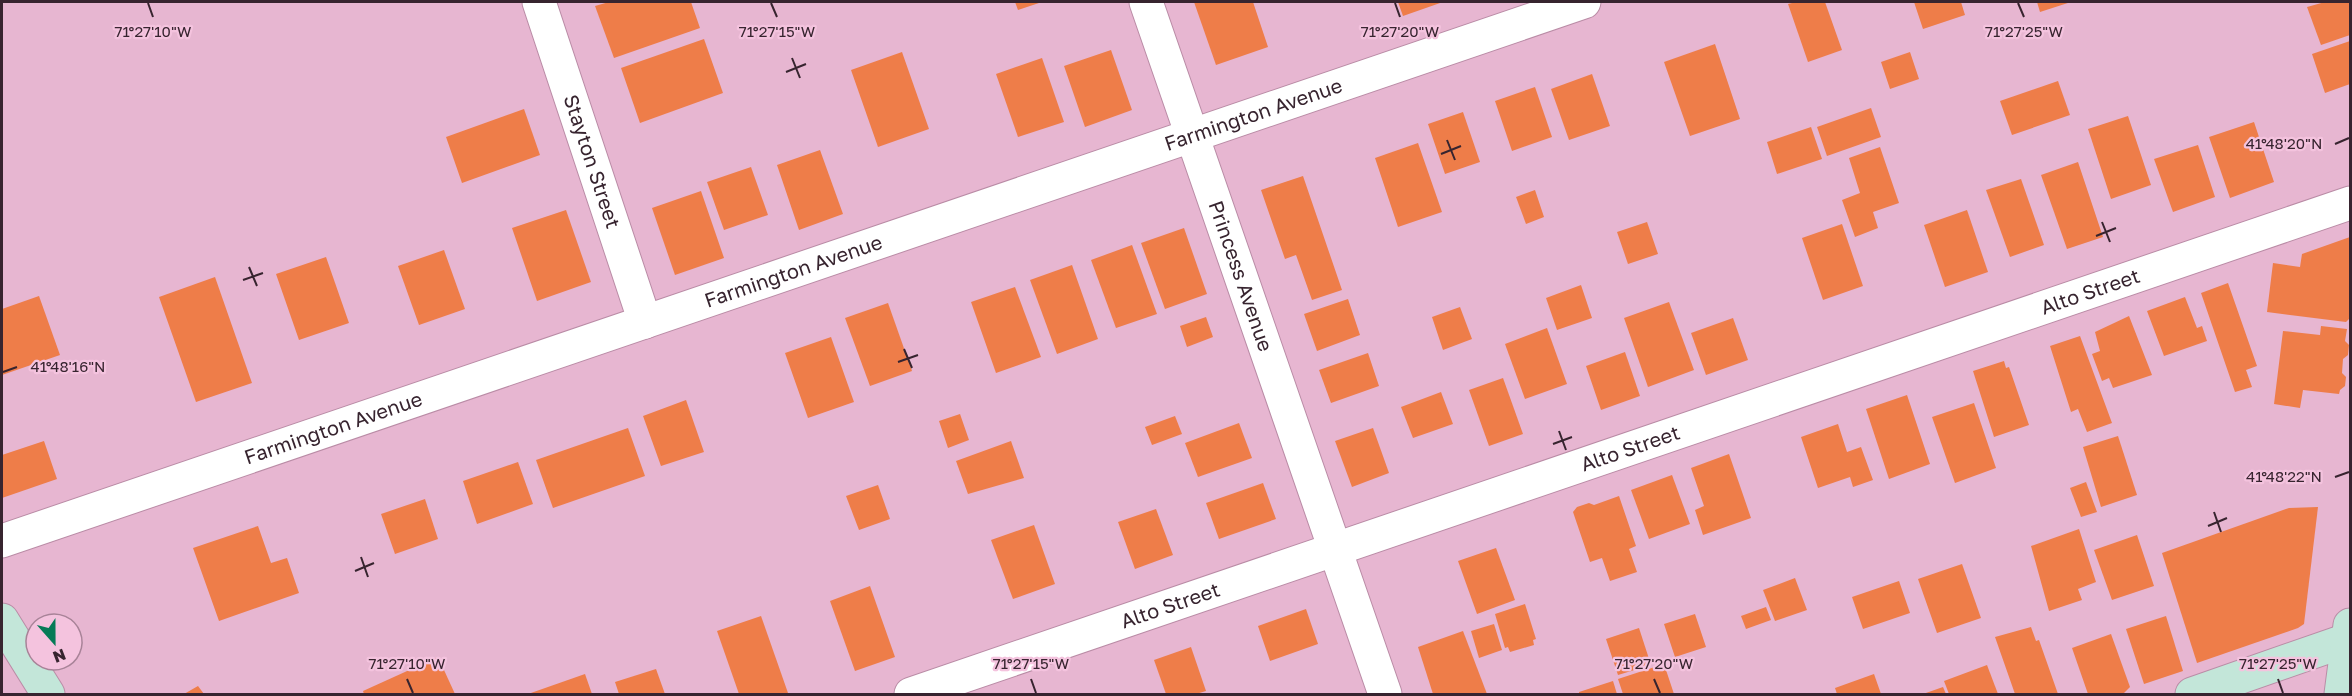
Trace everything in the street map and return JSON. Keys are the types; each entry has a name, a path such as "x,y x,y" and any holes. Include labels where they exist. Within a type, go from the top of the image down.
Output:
{"main road":[{"path":"2,620 48,694"},
{"path":"2192,694 2350,634 2341,694"}],"street":[{"name":"Stayton Street","path":"539,2 645,322"},
{"name":"Princess Avenue","path":"1146,2 1385,694"},
{"name":"Farmington Avenue","path":"2,541 1584,2"},
{"name":"Alto Street","path":"911,694 2350,203"}],"building":[{"path":"609,2 691,2 700,28 614,58 595,6"},
{"path":"1015,2 1042,2 1018,10"},
{"path":"1194,2 1253,2 1268,47 1216,65"},
{"path":"1398,2 1443,2 1403,16"},
{"path":"1825,2 1842,50 1808,62 1788,4"},
{"path":"1914,2 1961,2 1965,15 1923,29"},
{"path":"2037,2 2071,2 2040,12"},
{"path":"2325,2 2350,2 2350,35 2321,45 2307,7"},
{"path":"704,39 723,93 640,123 621,68"},
{"path":"2350,41 2350,84 2325,93 2312,54"},
{"path":"1715,44 1740,119 1690,136 1664,62"},
{"path":"1111,50 1132,110 1085,127 1064,66"},
{"path":"902,52 929,129 878,147 851,70"},
{"path":"1910,52 1919,79 1890,89 1881,62"},
{"path":"1042,58 1064,122 1018,137 996,74"},
{"path":"1592,74 1610,126 1569,140 1551,89"},
{"path":"2058,81 2070,115 2012,135 2000,101"},
{"path":"1535,87 1552,137 1512,151 1495,101"},
{"path":"1871,108 1881,137 1827,156 1817,127"},
{"path":"524,109 540,155 462,183 446,137"},
{"path":"1463,112 1480,162 1445,174 1428,124"},
{"path":"2128,116 2151,185 2111,199 2088,129"},
{"path":"2254,122 2274,182 2230,198 2209,137"},
{"path":"1811,127 1822,159 1777,174 1767,142"},
{"path":"1418,143 1442,212 1398,227 1375,158"},
{"path":"2198,145 2215,197 2173,212 2154,159"},
{"path":"1880,147 1899,203 1873,212 1878,228 1855,237 1842,200 1860,193 1849,158"},
{"path":"820,150 843,214 799,230 777,165"},
{"path":"2078,162 2103,237 2067,249 2041,175"},
{"path":"751,167 768,215 724,230 707,182"},
{"path":"1303,176 1342,290 1312,300 1296,255 1285,259 1261,190"},
{"path":"2021,179 2044,245 2010,257 1986,190"},
{"path":"1535,190 1544,217 1526,224 1516,197"},
{"path":"701,191 724,258 675,275 652,208"},
{"path":"566,210 591,282 537,301 512,228"},
{"path":"1967,210 1988,272 1945,287 1924,225"},
{"path":"1647,222 1658,254 1628,264 1617,232"},
{"path":"1842,224 1863,286 1823,300 1802,238"},
{"path":"1184,228 1207,294 1165,309 1141,243"},
{"path":"2350,237 2350,318 2346,322 2267,312 2273,263 2300,267 2302,254"},
{"path":"1132,245 1157,314 1116,328 1091,260"},
{"path":"444,250 465,309 419,325 398,266"},
{"path":"326,257 349,323 299,340 276,274"},
{"path":"1072,265 1098,339 1057,354 1030,280"},
{"path":"215,277 252,383 196,402 159,297"},
{"path":"2228,283 2257,366 2246,370 2252,387 2235,392 2201,293"},
{"path":"1581,285 1592,318 1557,330 1546,298"},
{"path":"1015,287 1041,357 996,373 971,302"},
{"path":"39,296 60,355 2,375 2,309"},
{"path":"2185,297 2197,328 2202,326 2207,341 2164,356 2147,311"},
{"path":"1348,299 1360,335 1317,351 1304,314"},
{"path":"1669,302 1694,370 1648,387 1624,318"},
{"path":"888,303 912,371 870,386 845,318"},
{"path":"1460,307 1472,339 1443,350 1432,317"},
{"path":"2129,316 2152,375 2113,388 2109,378 2102,381 2092,354 2100,351 2095,332"},
{"path":"1206,317 1213,337 1187,347 1180,326"},
{"path":"1733,318 1748,360 1706,375 1691,333"},
{"path":"2321,326 2347,329 2345,341 2349,345 2348,355 2343,359 2342,373 2346,377 2345,386 2339,394 2303,390 2300,408 2274,404 2283,331 2320,335"},
{"path":"1547,328 1567,384 1525,399 1505,344"},
{"path":"2080,336 2112,423 2087,432 2078,409 2071,412 2050,346"},
{"path":"831,337 854,402 808,418 785,353"},
{"path":"1625,352 1640,396 1601,410 1586,366"},
{"path":"1368,353 1379,386 1331,403 1319,370"},
{"path":"2004,361 2006,368 2009,367 2029,425 1994,437 1973,371"},
{"path":"1503,378 1523,434 1489,446 1469,390"},
{"path":"1441,392 1453,424 1413,438 1401,407"},
{"path":"1907,395 1930,464 1889,479 1866,409"},
{"path":"686,400 704,452 661,466 643,416"},
{"path":"1974,403 1996,468 1955,483 1932,417"},
{"path":"960,414 969,440 948,448 939,421"},
{"path":"1175,416 1182,434 1152,445 1145,427"},
{"path":"1239,423 1252,458 1198,477 1185,443"},
{"path":"1838,424 1847,452 1861,447 1873,480 1853,487 1850,477 1818,488 1801,437"},
{"path":"628,428 645,476 553,508 536,460"},
{"path":"1373,428 1389,473 1352,487 1335,441"},
{"path":"2118,436 2137,495 2101,507 2083,447"},
{"path":"44,441 57,479 2,498 2,455"},
{"path":"1011,441 1024,478 968,494 956,461"},
{"path":"1729,454 1751,518 1703,535 1695,510 1704,506 1691,468"},
{"path":"518,462 533,504 477,524 463,481"},
{"path":"1672,475 1690,524 1649,539 1631,490"},
{"path":"2086,482 2097,512 2081,517 2070,488"},
{"path":"1263,483 1276,519 1219,539 1206,503"},
{"path":"878,485 890,519 859,530 846,496"},
{"path":"1619,496 1636,546 1629,549 1637,572 1610,581 1602,558 1590,562 1573,512 1577,507 1589,503 1594,505"},
{"path":"425,499 438,539 395,554 381,514"},
{"path":"2318,507 2304,624 2197,663 2162,553 2289,508"},
{"path":"1156,509 1173,555 1135,569 1118,522"},
{"path":"1034,525 1055,584 1013,599 991,540"},
{"path":"258,526 271,563 287,558 299,593 219,621 193,548"},
{"path":"2079,529 2096,582 2078,589 2082,600 2049,611 2031,546"},
{"path":"2137,535 2154,586 2112,600 2094,550"},
{"path":"1496,548 1515,600 1477,614 1458,561"},
{"path":"1962,564 1981,618 1937,633 1918,579"},
{"path":"1795,578 1807,610 1775,621 1763,590"},
{"path":"1899,581 1910,613 1863,629 1852,597"},
{"path":"870,586 895,657 855,671 830,601"},
{"path":"1525,604 1536,639 1533,640 1534,645 1510,652 1508,647 1505,648 1495,614"},
{"path":"1766,607 1771,620 1746,629 1741,616"},
{"path":"1306,609 1318,644 1270,661 1258,626"},
{"path":"1695,614 1706,647 1675,657 1664,624"},
{"path":"761,616 788,693 739,694 717,631"},
{"path":"2166,616 2183,671 2144,684 2126,629"},
{"path":"1494,624 1502,650 1479,658 1471,631"},
{"path":"2031,627 2036,641 2039,640 2058,694 2015,694 1995,637"},
{"path":"1639,628 1651,665 1618,675 1606,639"},
{"path":"1463,631 1487,694 1433,694 1418,647"},
{"path":"2111,634 2130,687 2123,694 2088,694 2072,648"},
{"path":"1191,647 1206,691 1196,694 1166,694 1154,660"},
{"path":"438,657 455,694 364,694 363,691"},
{"path":"1664,664 1674,694 1623,694 1618,679"},
{"path":"1987,665 1998,694 1949,694 1944,681"},
{"path":"656,669 665,694 619,694 615,682"},
{"path":"585,674 592,694 528,694"},
{"path":"1874,674 1881,694 1837,694 1835,688"},
{"path":"1613,681 1617,694 1579,694 1579,692"},
{"path":"198,686 204,694 184,694"},
{"path":"1943,687 1946,694 1923,694"}]}
